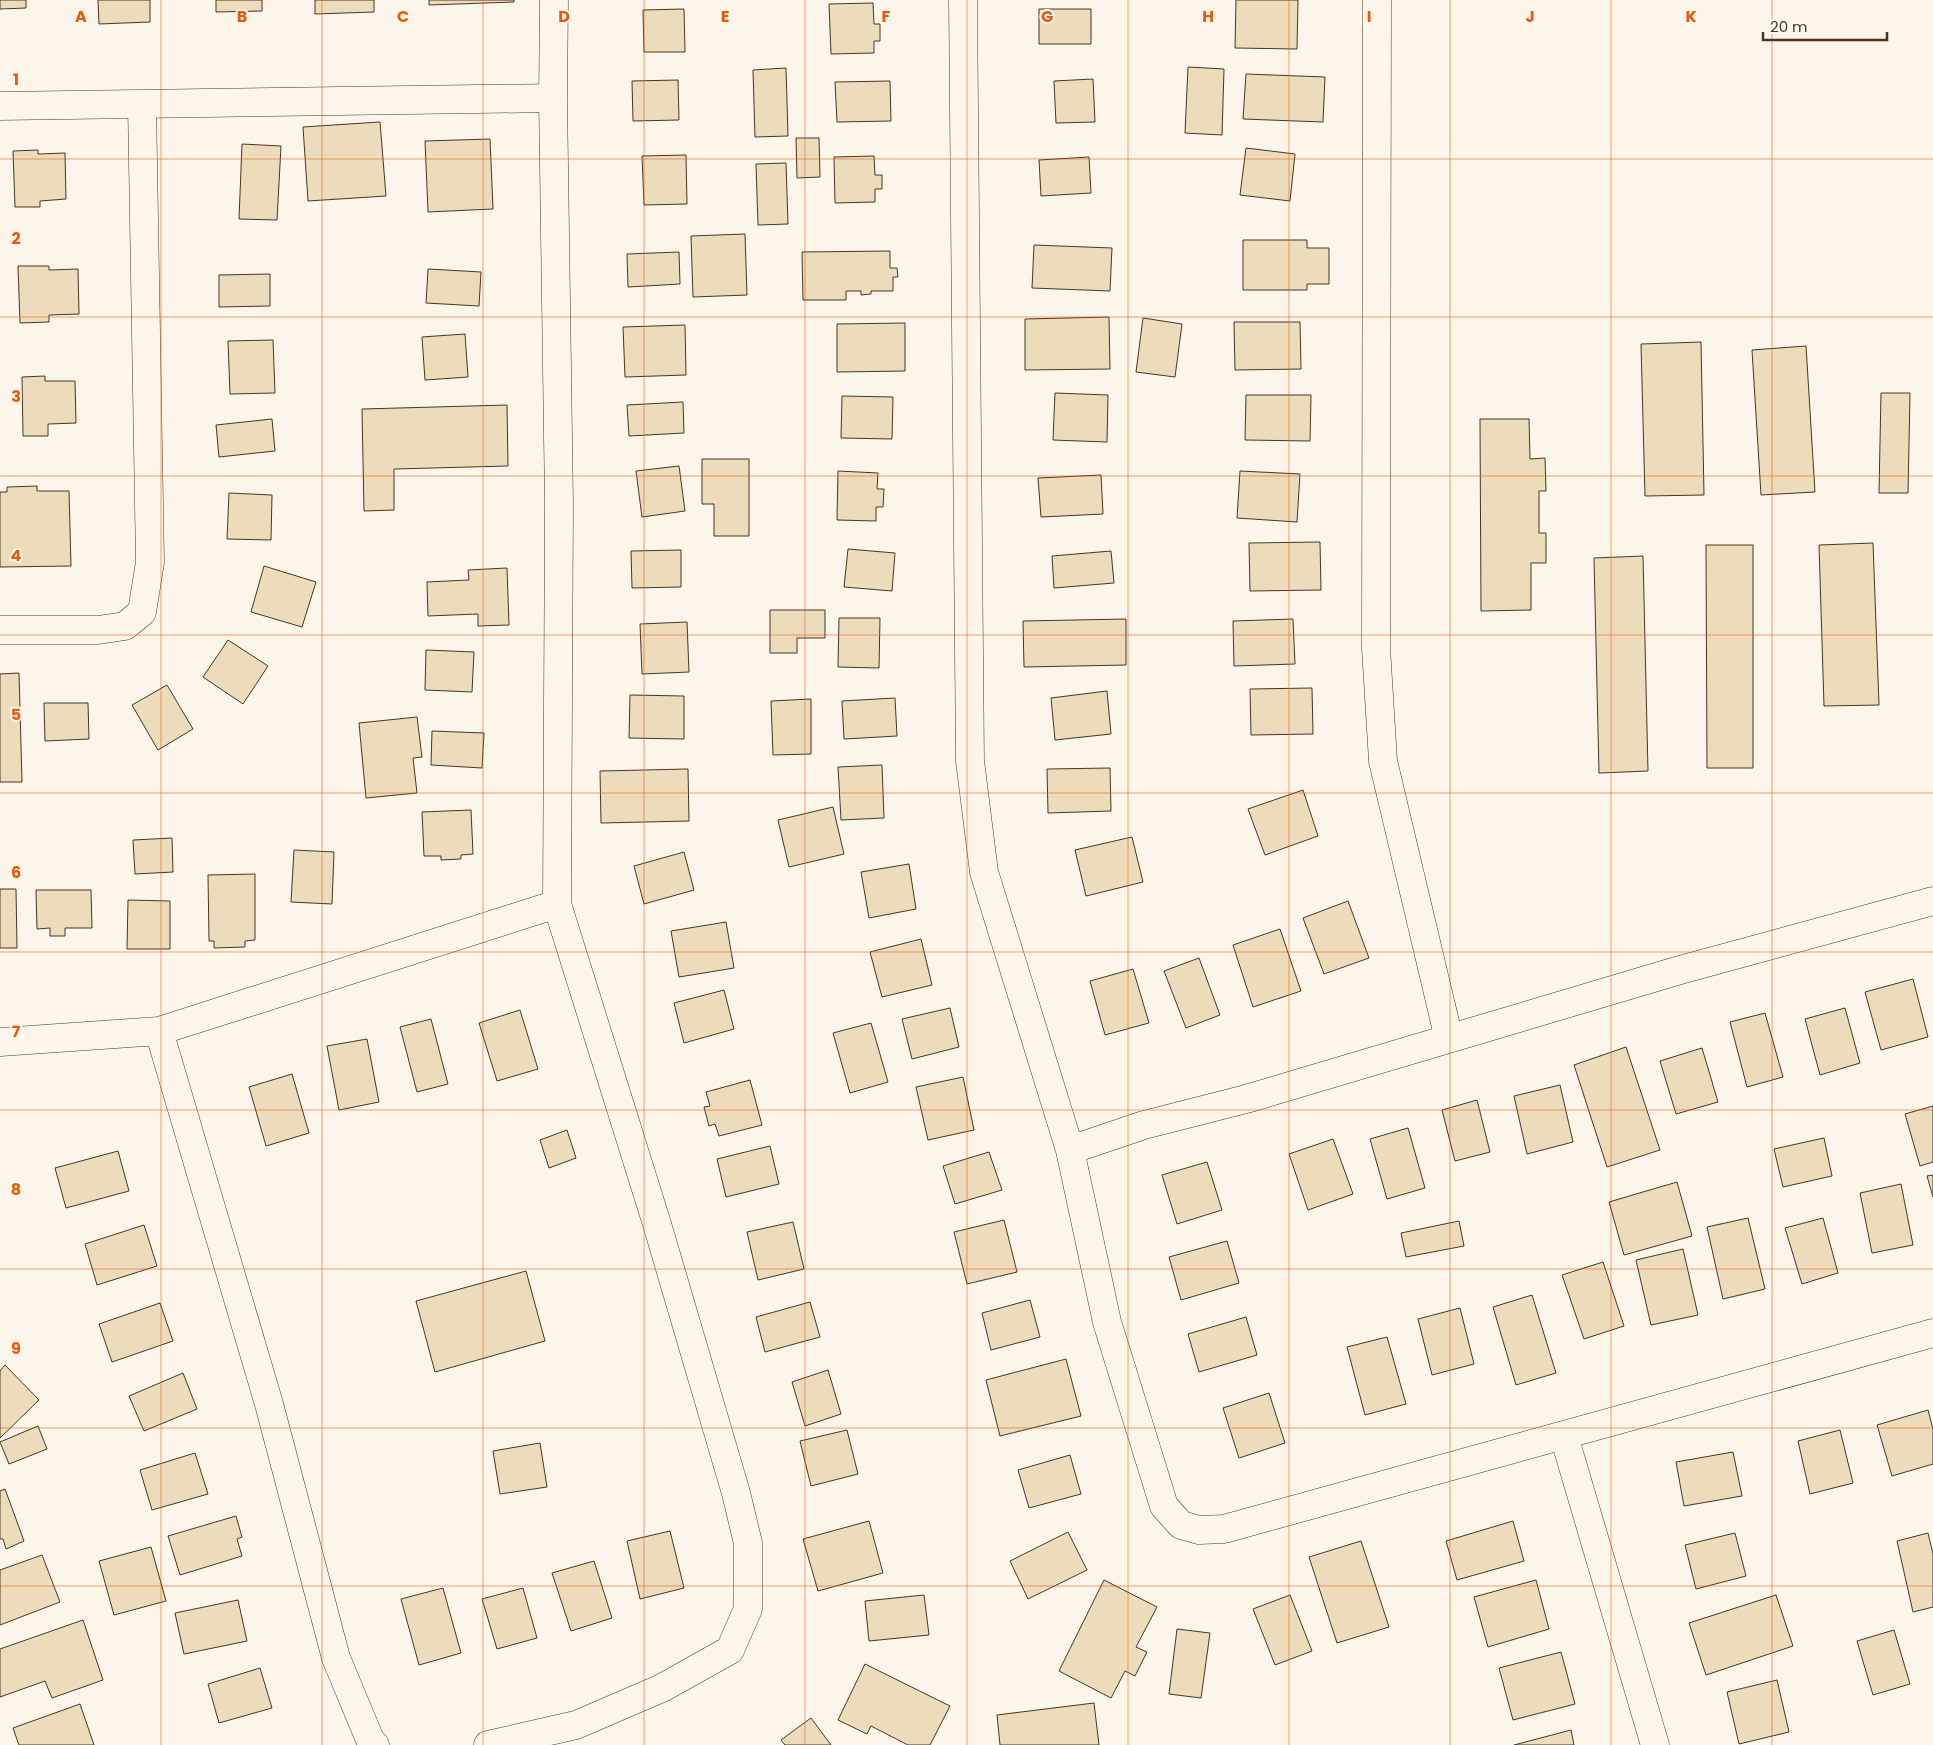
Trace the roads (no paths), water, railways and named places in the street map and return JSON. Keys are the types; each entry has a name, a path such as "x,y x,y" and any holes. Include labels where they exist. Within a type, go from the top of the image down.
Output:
{"street":[{"path":"488,1745 576,1725 662,1688 730,1650 748,1609 748,1542 736,1493 654,1215 557,904 559,503 553,98 554,0"},
{"path":"963,0 970,761 984,872 1070,1150 1106,1322 1164,1506 1182,1525 1199,1530 1224,1529 1933,1333"},
{"path":"1377,0 1376,648 1383,761 1449,1039"},
{"path":"0,106 553,98"},
{"path":"0,630 107,629 124,626 142,612 150,562 142,104"},
{"path":"1070,1150 1144,1125 1246,1099 1680,970 1933,901"},
{"path":"0,1042 159,1031 557,904"},
{"path":"159,1031 269,1404 336,1658 371,1742 375,1745"},
{"path":"1564,1436 1655,1745"}]}
